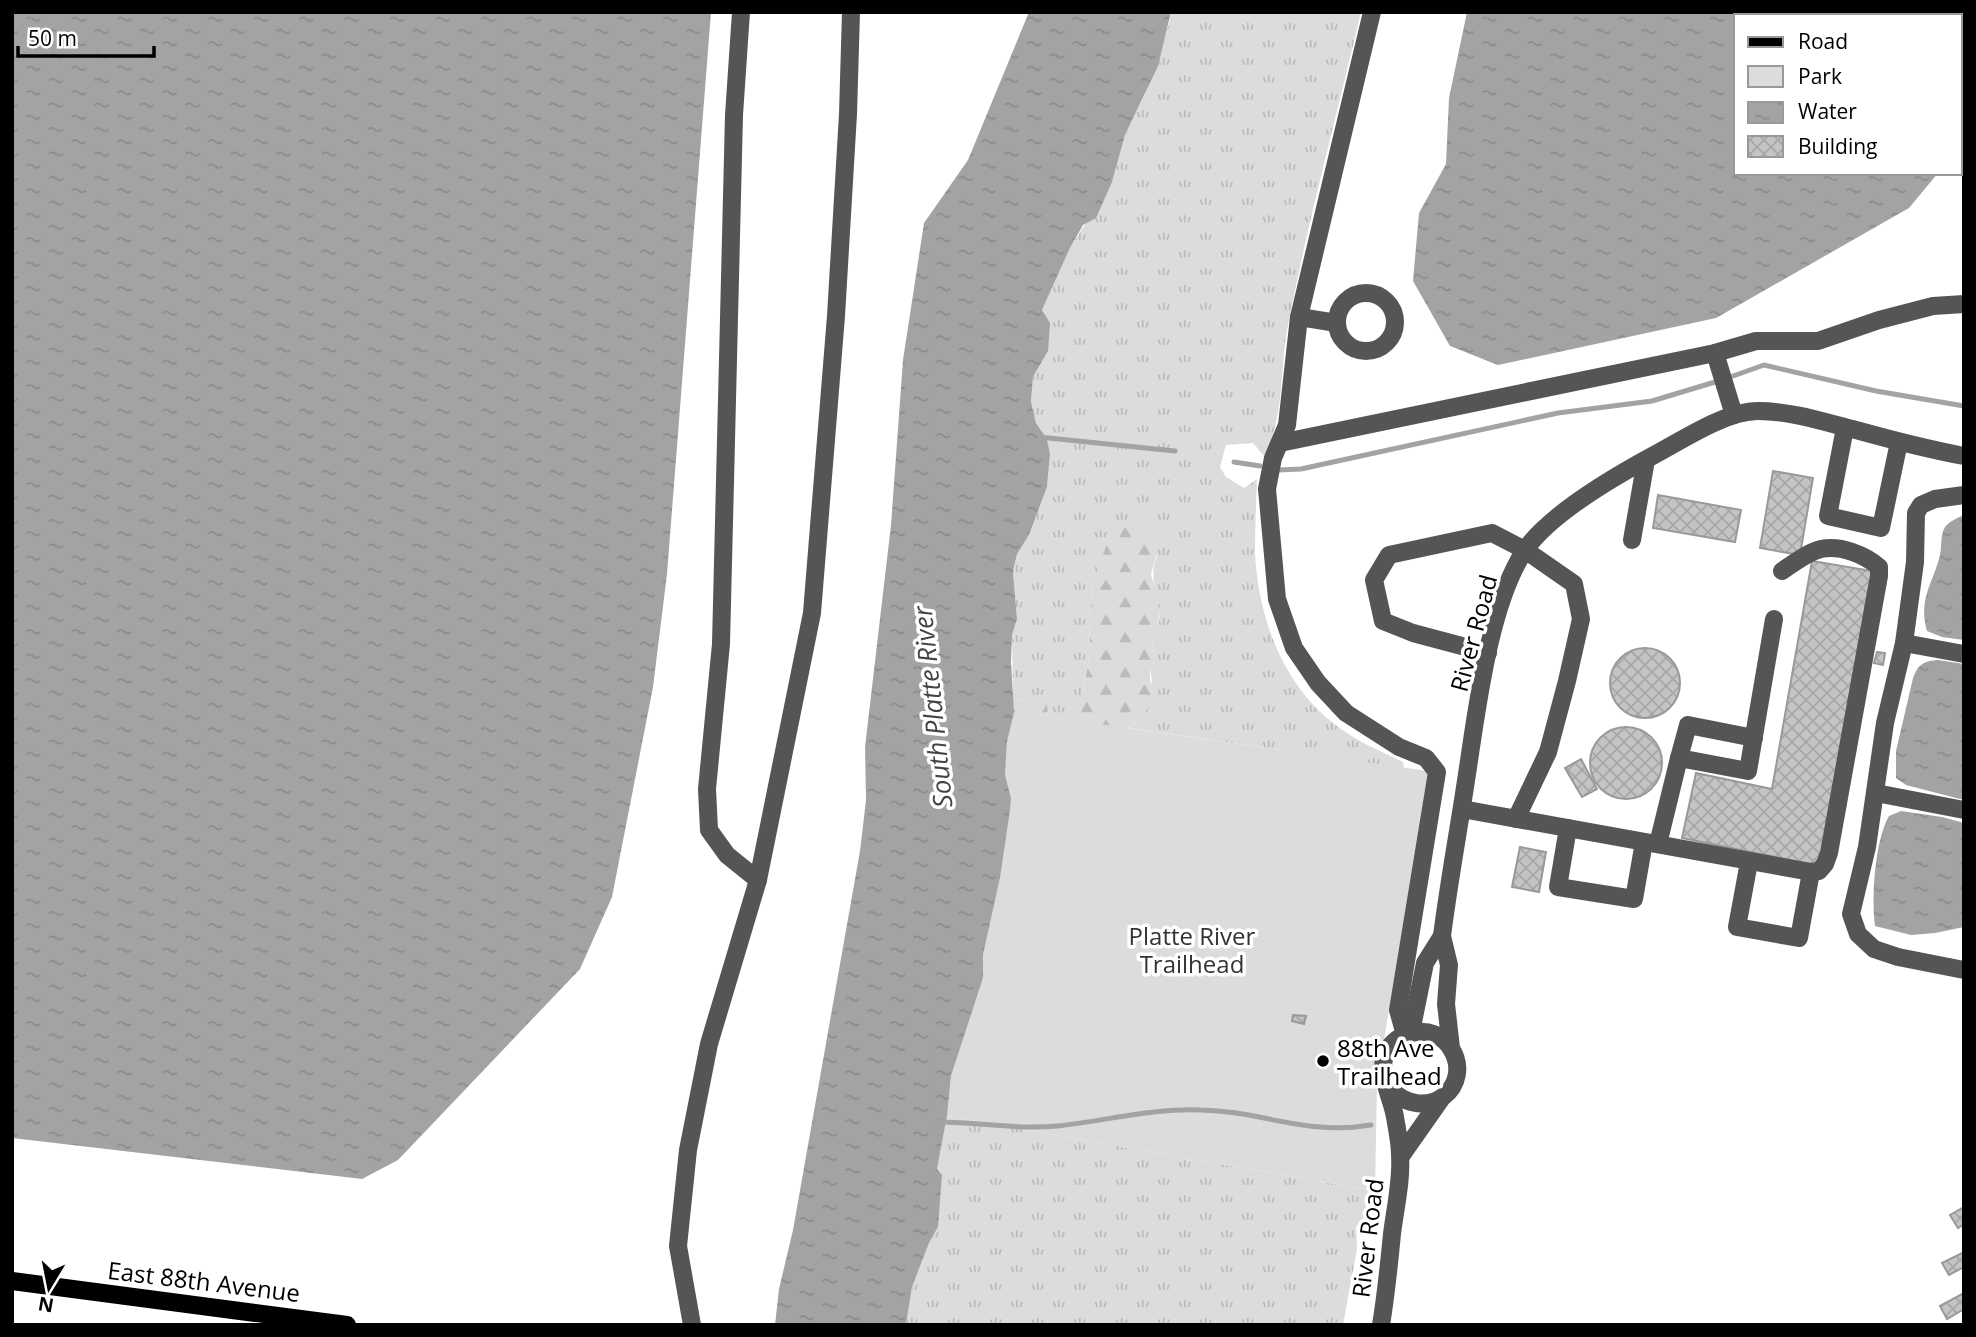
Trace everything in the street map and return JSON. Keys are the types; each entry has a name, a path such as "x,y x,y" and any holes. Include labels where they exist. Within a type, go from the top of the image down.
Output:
{"main road":[{"name":"East 88th Avenue","path":"12,1281 347,1325"}],"street":[{"path":"741,12 734,115 721,644 708,789 709,830 727,855 758,880"},
{"path":"692,1325 678,1246 688,1150 709,1044 758,880 812,613 836,302 851,12"},
{"path":"1372,13 1299,317 1287,425 1276,451 1267,489 1277,599 1294,648 1318,683 1346,713 1399,747 1426,758 1437,772 1398,1010 1408,1033"},
{"path":"1276,451 1718,361 1756,341 1818,341 1879,320 1933,306 1964,304"},
{"path":"1299,317 1337,323"},
{"path":"1718,361 1731,407 1745,412 1766,412 1816,420 1964,456"},
{"name":"River Road","path":"1451,1048 1446,1004 1449,965 1442,936 1488,653 1505,591 1525,551 1538,535 1570,509 1731,407"},
{"path":"1845,428 1828,516 1881,528 1899,442"},
{"path":"1632,540 1646,460"},
{"path":"1964,495 1934,499 1921,505 1916,513 1915,562 1904,643 1885,723 1867,847 1851,914 1858,934 1874,949 1898,957 1964,970"},
{"path":"1488,653 1413,633 1383,621 1374,580 1389,555 1492,533 1525,551 1574,584 1581,619 1548,752 1516,819"},
{"path":"1462,809 1749,862 1819,871 1829,853 1879,568 1870,560 1834,548 1820,549 1782,571"},
{"path":"1679,758 1748,771 1774,619"},
{"path":"1904,643 1964,654"},
{"path":"1568,828 1558,887 1634,900 1688,725 1754,738"},
{"path":"1876,793 1964,810"},
{"path":"1749,862 1737,927 1799,938 1811,872"},
{"name":"River Road","path":"1408,1033 1425,963 1442,936"},
{"path":"1422,1031 1433,1034 1451,1048 1457,1061 1457,1075 1451,1089 1441,1099 1427,1105 1412,1105 1399,1099 1389,1088 1383,1068 1385,1056 1391,1045 1408,1033 1422,1031"},
{"name":"River Road","path":"1381,1325 1401,1156 1389,1088"},
{"name":"River Road","path":"1401,1156 1441,1099"}],"green space":[{"path":"1171,12 1361,12 1297,281 1286,337 1279,407 1271,440 1264,456 1253,443 1226,445 1220,467 1226,477 1244,488 1257,479 1257,577 1268,624 1287,668 1315,707 1333,723 1358,740 1403,762 1404,768 1128,728 1140,720 1152,680 1150,668 1155,658 1152,642 1159,619 1154,577 1157,555 1093,583 1089,620 1090,654 1083,691 1082,722 1048,717 1036,697 1013,701 1012,635 1017,619 1013,571 1017,554 1029,535 1047,487 1050,454 1047,439 1036,423 1031,402 1033,377 1048,351 1042,310 1070,248 1112,182 1125,135 1145,94"},
{"path":"1122,520 1147,521 1159,543 1151,575 1160,602 1158,632 1152,642 1155,658 1150,669 1151,704 1140,720 1114,737 1079,750 1083,691 1090,654 1089,620 1093,583 1110,535"},
{"path":"1036,697 1047,704 1048,717 1011,798 1005,775 1013,701"},
{"name":"Platte River Trailhead","path":"1014,712 1428,771 1377,1083 1375,1191 947,1116 951,1076 983,978 983,955 1000,878 1011,798 1005,775 1007,742"},
{"path":"947,1116 1375,1191 1379,1204 1374,1216 1356,1227 1357,1249 1343,1325 906,1325 912,1287 938,1227 937,1169"}],"water":[{"path":"12,12 711,12 667,574 653,687 612,897 580,969 398,1160 362,1179 12,1138"},
{"name":"South Platte River","path":"1029,12 1171,12 1158,66 1125,135 1112,182 1096,218 1083,225 1070,248 1042,310 1050,323 1048,351 1033,377 1031,402 1036,423 1047,439 1050,454 1047,487 1029,535 1017,554 1013,571 1017,619 1012,635 1011,662 1014,712 1007,742 1005,775 1011,798 1010,810 1000,878 983,955 983,978 951,1076 937,1169 942,1175 938,1227 912,1287 906,1325 775,1325 779,1289 793,1230 860,851 866,800 865,747 891,525 903,360 924,223 968,160"},
{"path":"1467,12 1964,12 1962,145 1962,14 1734,14 1734,175 1936,175 1909,208 1716,318 1498,365 1450,346 1413,281 1419,213 1446,164 1449,98"},
{"path":"1964,515 1964,640 1942,637 1927,631 1924,609 1940,555 1943,530 1949,523"},
{"path":"1938,660 1964,664 1964,800 1906,785 1896,778 1896,751 1913,678 1922,664"},
{"path":"1901,811 1964,823 1964,927 1911,935 1875,926 1874,885 1880,839 1889,816"}],"building":[{"path":"1773,471 1813,478 1800,555 1760,548"},
{"path":"1658,495 1741,510 1735,542 1653,528"},
{"path":"1812,561 1872,571 1819,866 1682,838 1696,773 1772,789"},
{"path":"1638,648 1652,648 1665,653 1675,663 1680,683 1675,703 1665,713 1652,718 1638,718 1625,713 1615,703 1610,690 1610,676 1615,663 1625,653"},
{"path":"1877,652 1885,653 1883,665 1874,663"},
{"path":"1626,727 1646,733 1656,743 1662,763 1656,783 1646,793 1626,799 1606,793 1596,783 1590,763 1596,743 1606,733"},
{"path":"1581,759 1597,789 1582,797 1565,768"},
{"path":"1520,847 1546,852 1539,892 1512,887"},
{"path":"1293,1015 1306,1016 1304,1024 1292,1021"},
{"path":"1964,1207 1964,1224 1958,1228 1950,1215"},
{"path":"1964,1252 1964,1267 1949,1275 1942,1263"},
{"path":"1964,1293 1964,1309 1947,1319 1940,1306"}],"waterway":[{"path":"1733,376 1764,365 1876,391 1964,406"},
{"path":"1279,470 1301,469 1558,413 1652,401 1715,382"},
{"path":"1039,437 1175,451"},
{"path":"1234,462 1260,466"},
{"path":"939,1122 1042,1127 1147,1113 1201,1110 1326,1127 1371,1125"}],"place":[{"name":"88th Ave Trailhead","path":"1323,1061"}]}
